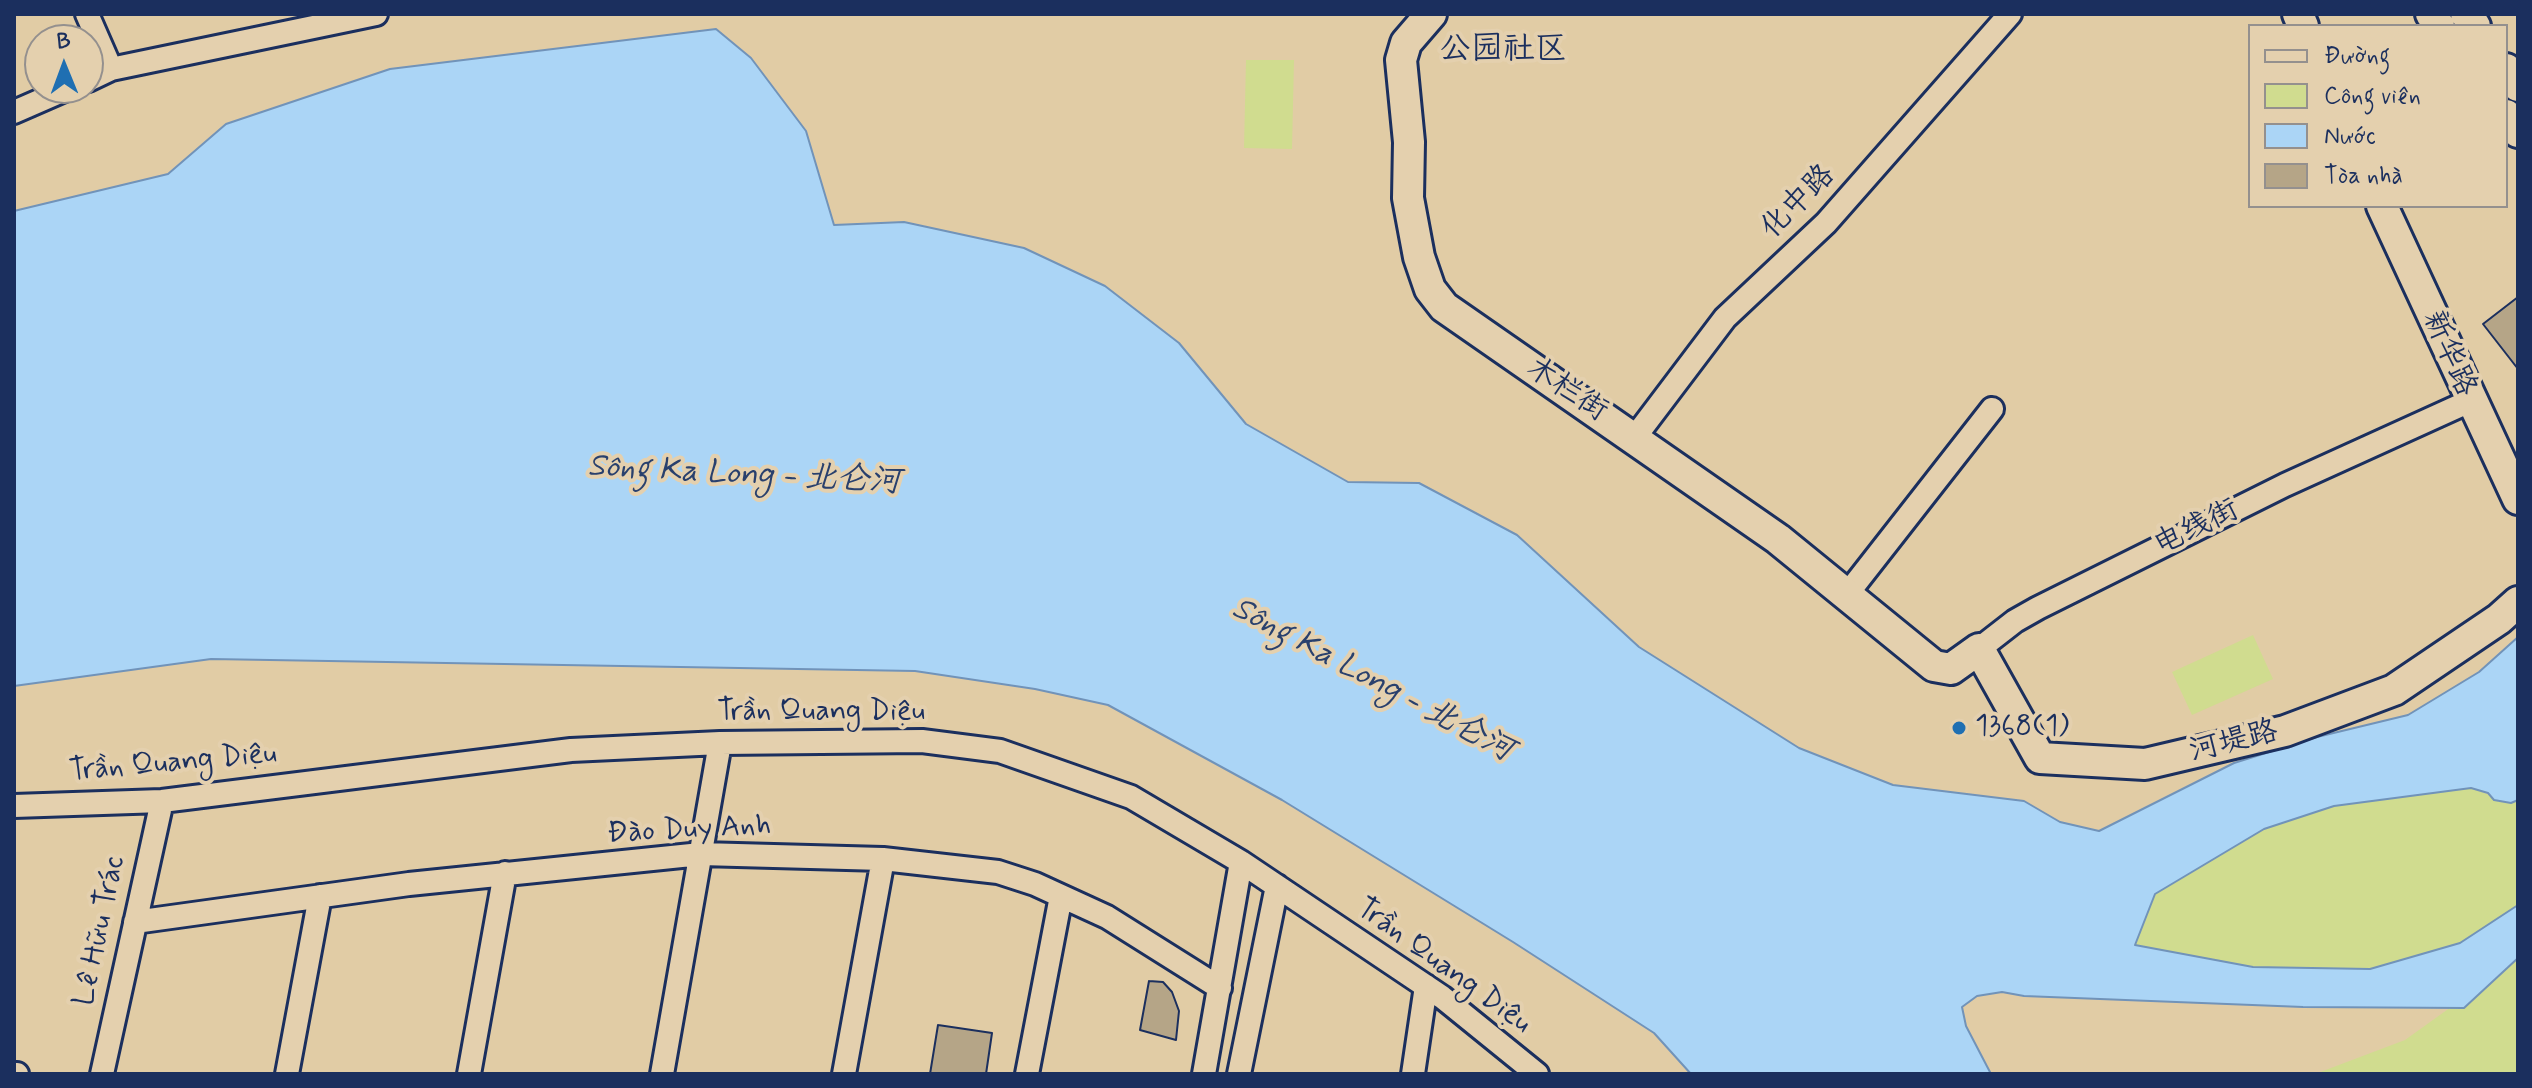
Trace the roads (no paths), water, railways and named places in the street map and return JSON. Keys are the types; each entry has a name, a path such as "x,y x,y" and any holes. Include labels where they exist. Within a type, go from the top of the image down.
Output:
{"street":[{"path":"87,14 111,69"},
{"path":"104,72 376,14"},
{"name":"木栏街","path":"1431,14 1406,43 1401,60 1409,142 1408,198 1419,257 1430,289 1444,307 1493,343 1635,437 1848,593 1934,666"},
{"name":"化中路","path":"1635,437 1725,318 1826,223 2010,14"},
{"path":"14,112 32,104"},
{"name":"新华路","path":"2383,208 2518,499"},
{"name":"电线街","path":"1934,666 1951,669 2015,621 2052,601 2285,485 2470,401"},
{"path":"1848,593 1992,409"},
{"name":"河堤路","path":"1979,649 2040,758 2145,764 2285,731 2394,690 2499,619 2518,602"},
{"name":"Trần Quang Diệu","path":"14,806 162,801 571,750 720,743 922,741 1000,751 1131,797 1241,862 1426,986 1537,1074"},
{"path":"662,1074 720,743"},
{"name":"Lê Hữu Trác","path":"102,1074 162,801"},
{"name":"Đào Duy Anh","path":"135,922 505,873 701,854 883,859 998,872 1061,896 1107,917 1220,988"},
{"path":"844,1074 883,859"},
{"path":"1204,1074 1241,862"},
{"path":"469,1074 505,873"},
{"path":"1239,1074 1277,886"},
{"path":"287,1074 320,896"},
{"path":"1027,1074 1061,896"},
{"path":"1413,1074 1426,986"}],"water":[{"name":"Sông Ka Long - 北仑河","path":"716,29 751,58 806,131 834,225 904,222 1024,248 1105,286 1179,343 1246,424 1348,482 1419,483 1517,535 1639,647 1799,748 1893,785 2024,801 2060,822 2099,831 2234,763 2317,737 2408,715 2479,672 2518,637 2518,800 2511,803 2494,800 2488,793 2471,788 2334,806 2264,829 2155,894 2135,945 2253,967 2370,969 2460,943 2518,905 2518,958 2464,1008 2303,1007 2024,996 2002,992 1977,996 1962,1007 1966,1026 1991,1074 1691,1074 1654,1033 1513,942 1282,800 1108,705 1035,689 915,671 211,659 14,686 14,211 168,174 226,124 390,69"}],"place":[{"name":"1368(1)","path":"1959,728"}],"district":[{"name":"公园社区","path":"1503,51"}]}
